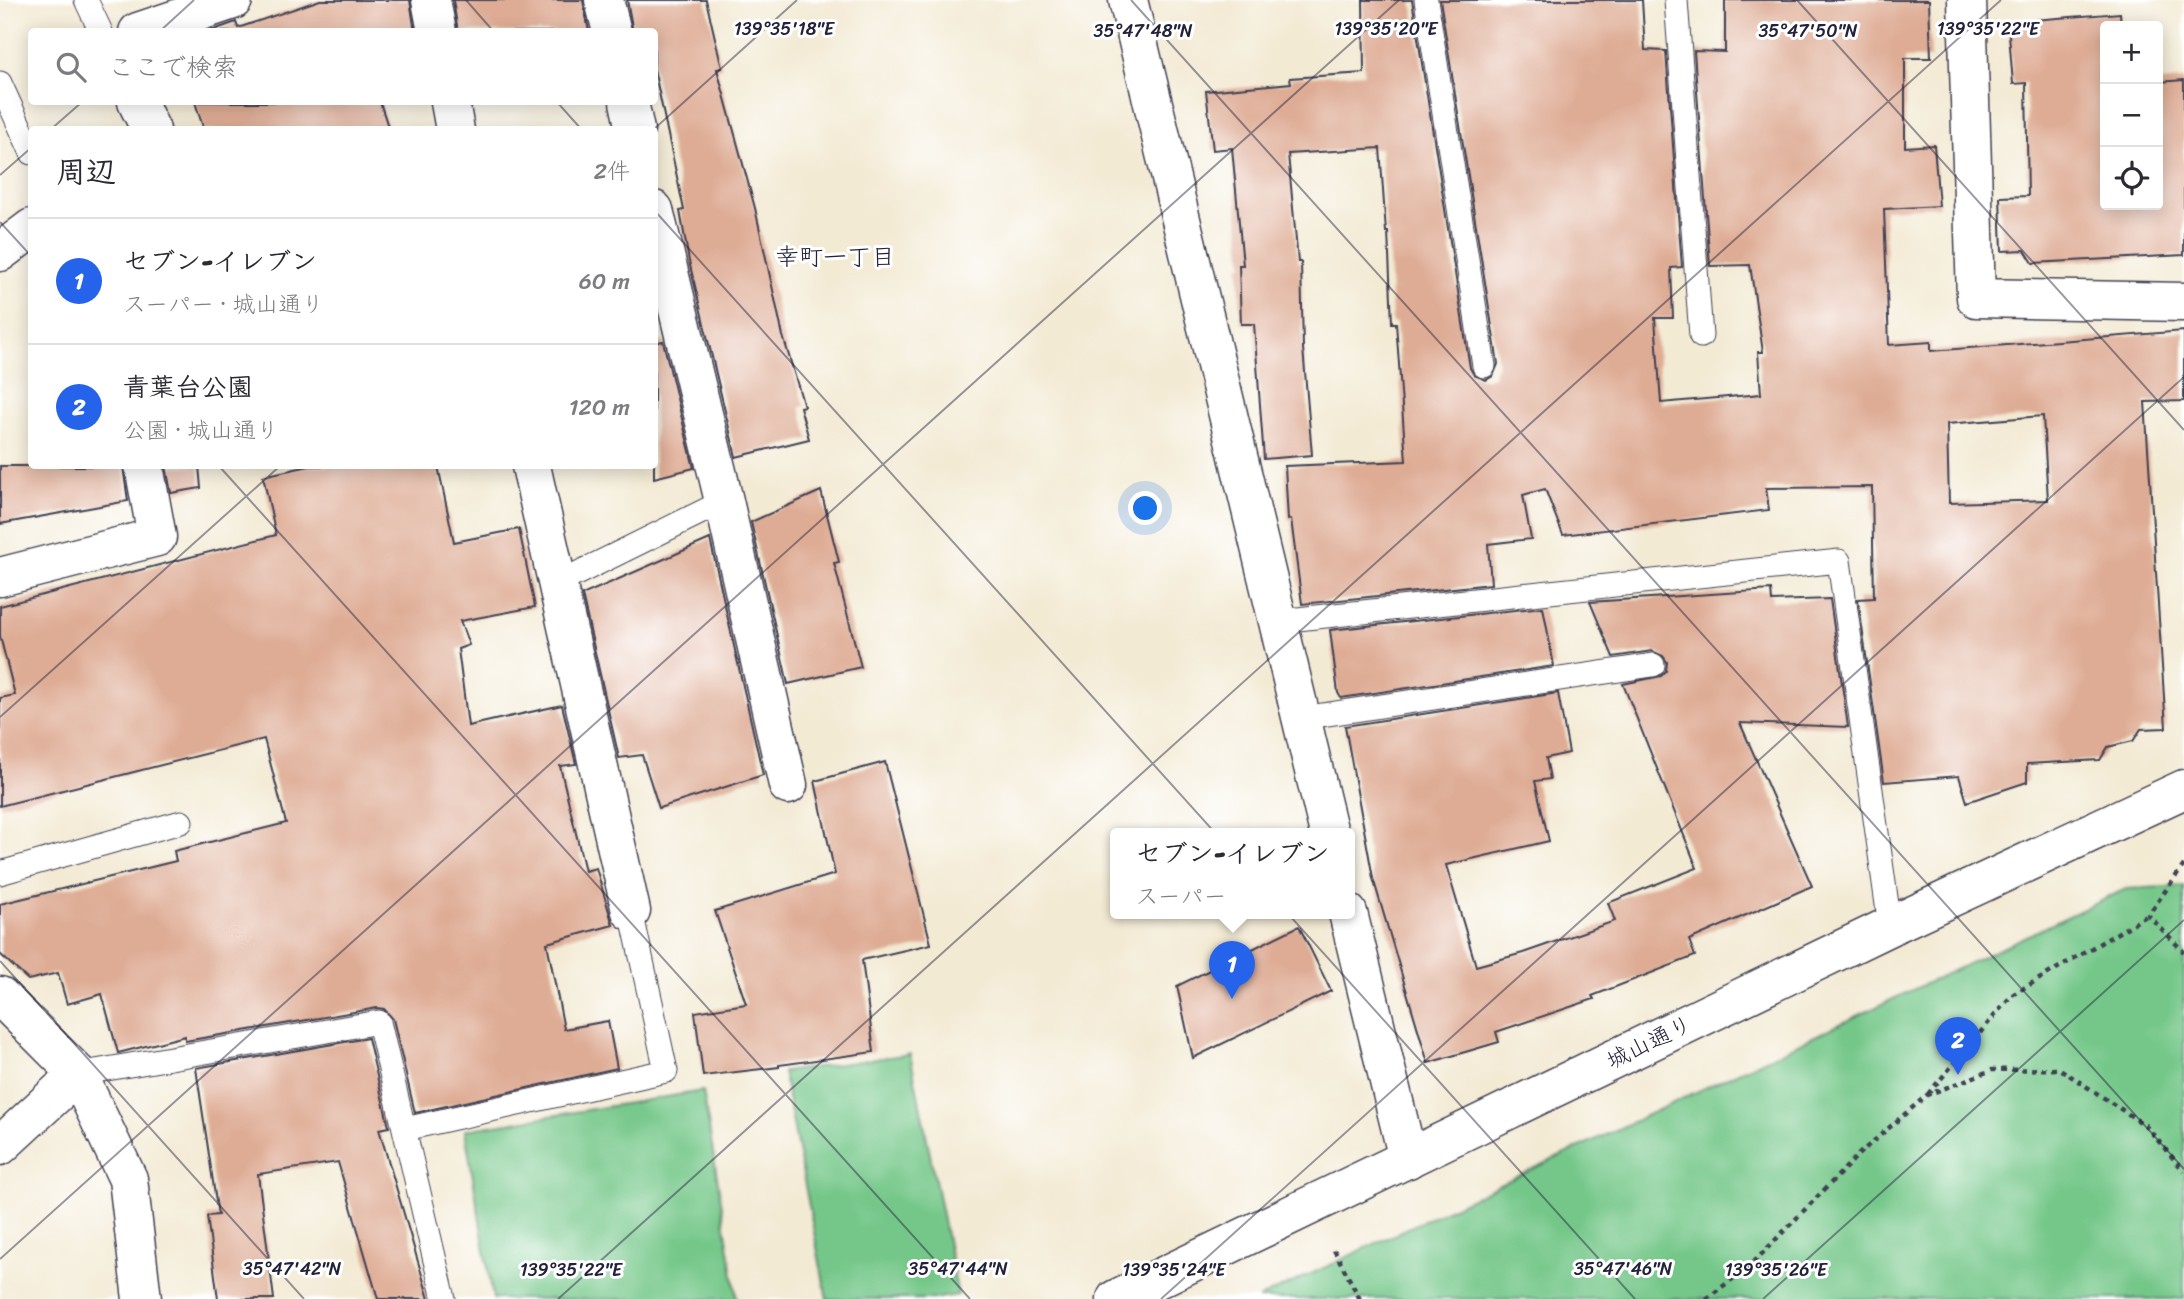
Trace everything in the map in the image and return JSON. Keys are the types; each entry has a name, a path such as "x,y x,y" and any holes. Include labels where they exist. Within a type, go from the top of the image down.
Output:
{"street":[{"path":"150,28 233,0"},
{"path":"432,0 436,28"},
{"path":"604,0 611,28"},
{"path":"1128,0 1328,828"},
{"path":"1966,0 1976,298 2184,302"},
{"path":"138,105 149,126"},
{"path":"451,105 454,126"},
{"path":"630,105 634,126"},
{"path":"658,227 788,785"},
{"path":"0,251 28,231"},
{"path":"0,577 157,537 145,469"},
{"path":"532,469 631,911"},
{"name":"城山通り","path":"1116,1299 1889,926 2184,789"},
{"path":"1349,919 1408,1159"},
{"path":"0,996 78,1074 128,1179 142,1299"},
{"path":"0,1146 78,1074"}],"lane":[{"path":"86,0 100,28"},
{"path":"1426,0 1484,366"},
{"path":"1676,0 1701,336"},
{"path":"0,83 28,144"},
{"path":"558,583 724,501"},
{"path":"1279,621 1839,561 1889,926"},
{"path":"1302,718 1653,665"},
{"path":"0,873 181,822"},
{"path":"405,1129 666,1071 631,911"},
{"path":"78,1074 380,1022 444,1299"}],"path":[{"path":"1706,1299 1751,1265 1861,1152 1927,1095 2012,995 2148,915 2184,865"},
{"path":"2148,915 2184,952"},
{"path":"1927,1095 1992,1070 2060,1069 2146,1125 2184,1171"},
{"path":"1334,1250 1360,1299"}],"green space":[{"path":"2184,886 2184,1299 1258,1299 2126,889"},
{"path":"910,1054 958,1295 932,1299 827,1299 783,1072"},
{"path":"703,1091 737,1299 493,1299 465,1130"}],"building":[{"path":"320,0 410,0 414,28 238,28"},
{"path":"453,0 583,0 588,28 457,28"},
{"path":"627,0 706,0 722,68 717,69 755,208 783,336 804,406 800,407 809,439 736,457 689,261 680,211 684,210 658,88 658,28 632,28"},
{"path":"1363,0 1412,0 1470,368 1474,375 1486,380 1493,376 1498,364 1440,0 1642,0 1645,50 1666,51 1682,267 1671,268 1673,318 1655,318 1661,403 1761,394 1758,352 1763,352 1750,265 1710,266 1694,51 1725,52 1725,0 1929,0 1931,58 1905,58 1905,147 1934,145 1939,206 1884,209 1889,345 1931,342 1931,351 2184,331 2184,401 2145,402 2166,728 2141,729 2133,741 2108,747 2100,760 2027,764 2027,782 1967,802 1959,776 1884,782 1858,599 1874,598 1872,487 1766,488 1769,510 1563,535 1545,489 1523,495 1531,539 1488,544 1491,584 1302,604 1291,519 1288,520 1285,466 1406,461 1396,323 1392,323 1388,232 1380,148 1288,154 1298,262 1301,262 1303,348 1312,455 1264,459 1254,324 1241,324 1239,265 1243,265 1232,148 1213,150 1206,91 1291,83 1290,78 1364,73","holes":["2043,416 2048,500 1949,503 1947,424"]},
{"path":"2120,13 2121,21 2100,21 2100,210 2163,210 2163,82 2184,80 2184,255 2033,263 2025,250 2002,251 2000,197 2028,196 2026,83 2013,84 2008,22"},
{"path":"236,22 238,28 219,28"},
{"path":"196,105 381,105 388,126 203,126"},
{"path":"663,341 694,468 654,478 654,469 658,469 658,342"},
{"path":"0,466 28,466 28,469 123,469 128,501 0,524"},
{"path":"167,469 199,469 201,488 171,493"},
{"path":"295,469 439,469 454,542 519,529 535,607 460,621 469,645 458,649 468,726 562,705 576,764 560,766 585,871 596,868 613,925 547,943 564,1029 608,1021 617,1068 415,1113 393,1019 384,1009 185,1041 185,1036 118,1053 102,994 67,1004 58,973 28,980 0,954 0,904 176,861 174,851 286,823 264,739 0,806 0,698 15,695 0,636 0,606 276,535 263,476"},
{"path":"821,491 839,562 834,563 861,667 788,684 751,522"},
{"path":"710,539 763,775 659,808 642,755 619,758 582,595"},
{"path":"1771,590 1772,601 1830,599 1848,727 1740,723 1812,886 1689,940 1695,956 1592,996 1594,999 1496,1032 1499,1042 1428,1063 1373,878 1345,726 1558,693 1569,753 1546,758 1550,779 1535,781 1549,841 1446,865 1476,966 1523,953 1615,921 1608,903 1697,868 1623,684 1661,676 1666,671 1667,662 1663,656 1652,651 1613,657 1590,602"},
{"path":"1543,607 1554,666 1341,698 1338,693 1330,630"},
{"path":"885,762 931,944 862,960 874,1052 703,1076 695,1012 746,1004 715,911 835,874 815,781"},
{"path":"1299,926 1331,991 1193,1058 1177,986"},
{"path":"368,1038 389,1127 379,1129 429,1299 378,1299 338,1162 258,1174 274,1299 218,1299 207,1216 218,1215 196,1068"}],"place":[{"name":"セブン-イレブン","path":"1232,999"},
{"name":"青葉台公園","path":"1958,1075"}],"district":[{"name":"幸町一丁目","path":"835,257"}]}
